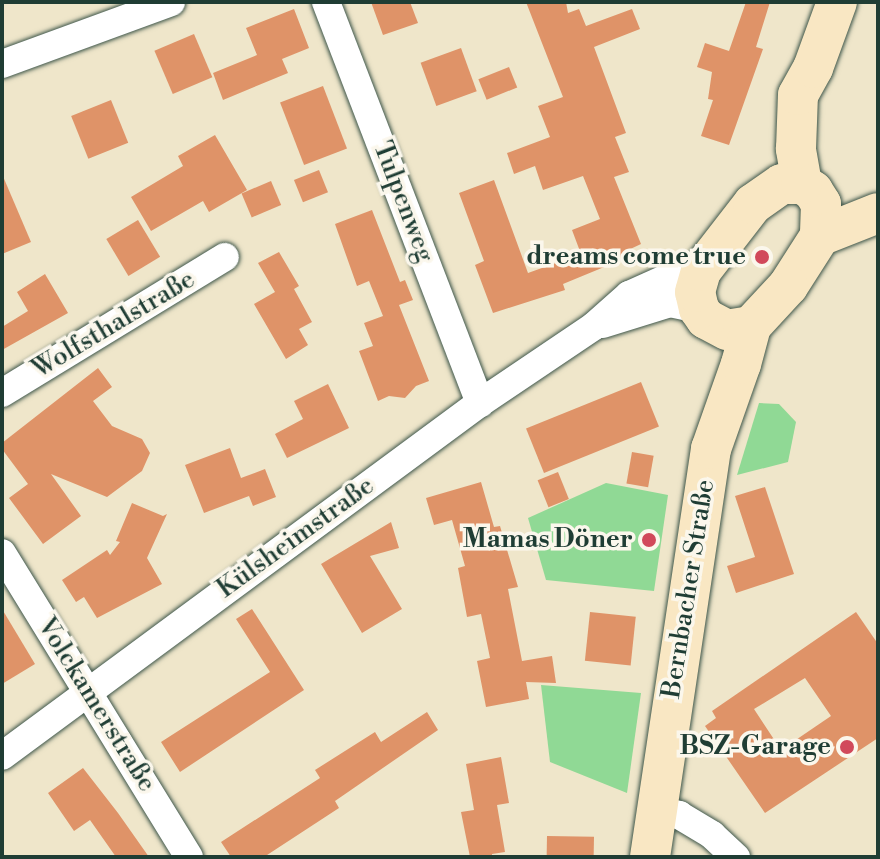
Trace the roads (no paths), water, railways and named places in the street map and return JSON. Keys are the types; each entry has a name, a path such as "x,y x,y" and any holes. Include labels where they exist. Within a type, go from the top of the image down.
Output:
{"street":[{"path":"2,64 171,2"},
{"name":"Tulpenweg","path":"326,2 480,403"},
{"path":"716,307 788,286 802,204 796,149 798,95 813,68 837,2"},
{"path":"716,307 802,204 878,194"},
{"path":"802,204 878,213"},
{"name":"Wolfsthalstraße","path":"2,393 225,257"},
{"name":"Külsheimstraße","path":"2,756 89,695 262,562 480,403 594,326 629,295 665,279 716,307"},
{"name":"Külsheimstraße","path":"594,326 670,303 716,307"},
{"name":"Bernbacher Straße","path":"650,857 711,449 716,307"},
{"name":"Volckamerstraße","path":"2,553 189,857"},
{"path":"656,810 679,815 712,835 736,857"}],"place":[{"name":"dreams come true","path":"762,257"},
{"name":"Mamas Döner","path":"649,540"},
{"name":"BSZ-Garage","path":"847,747"}]}
